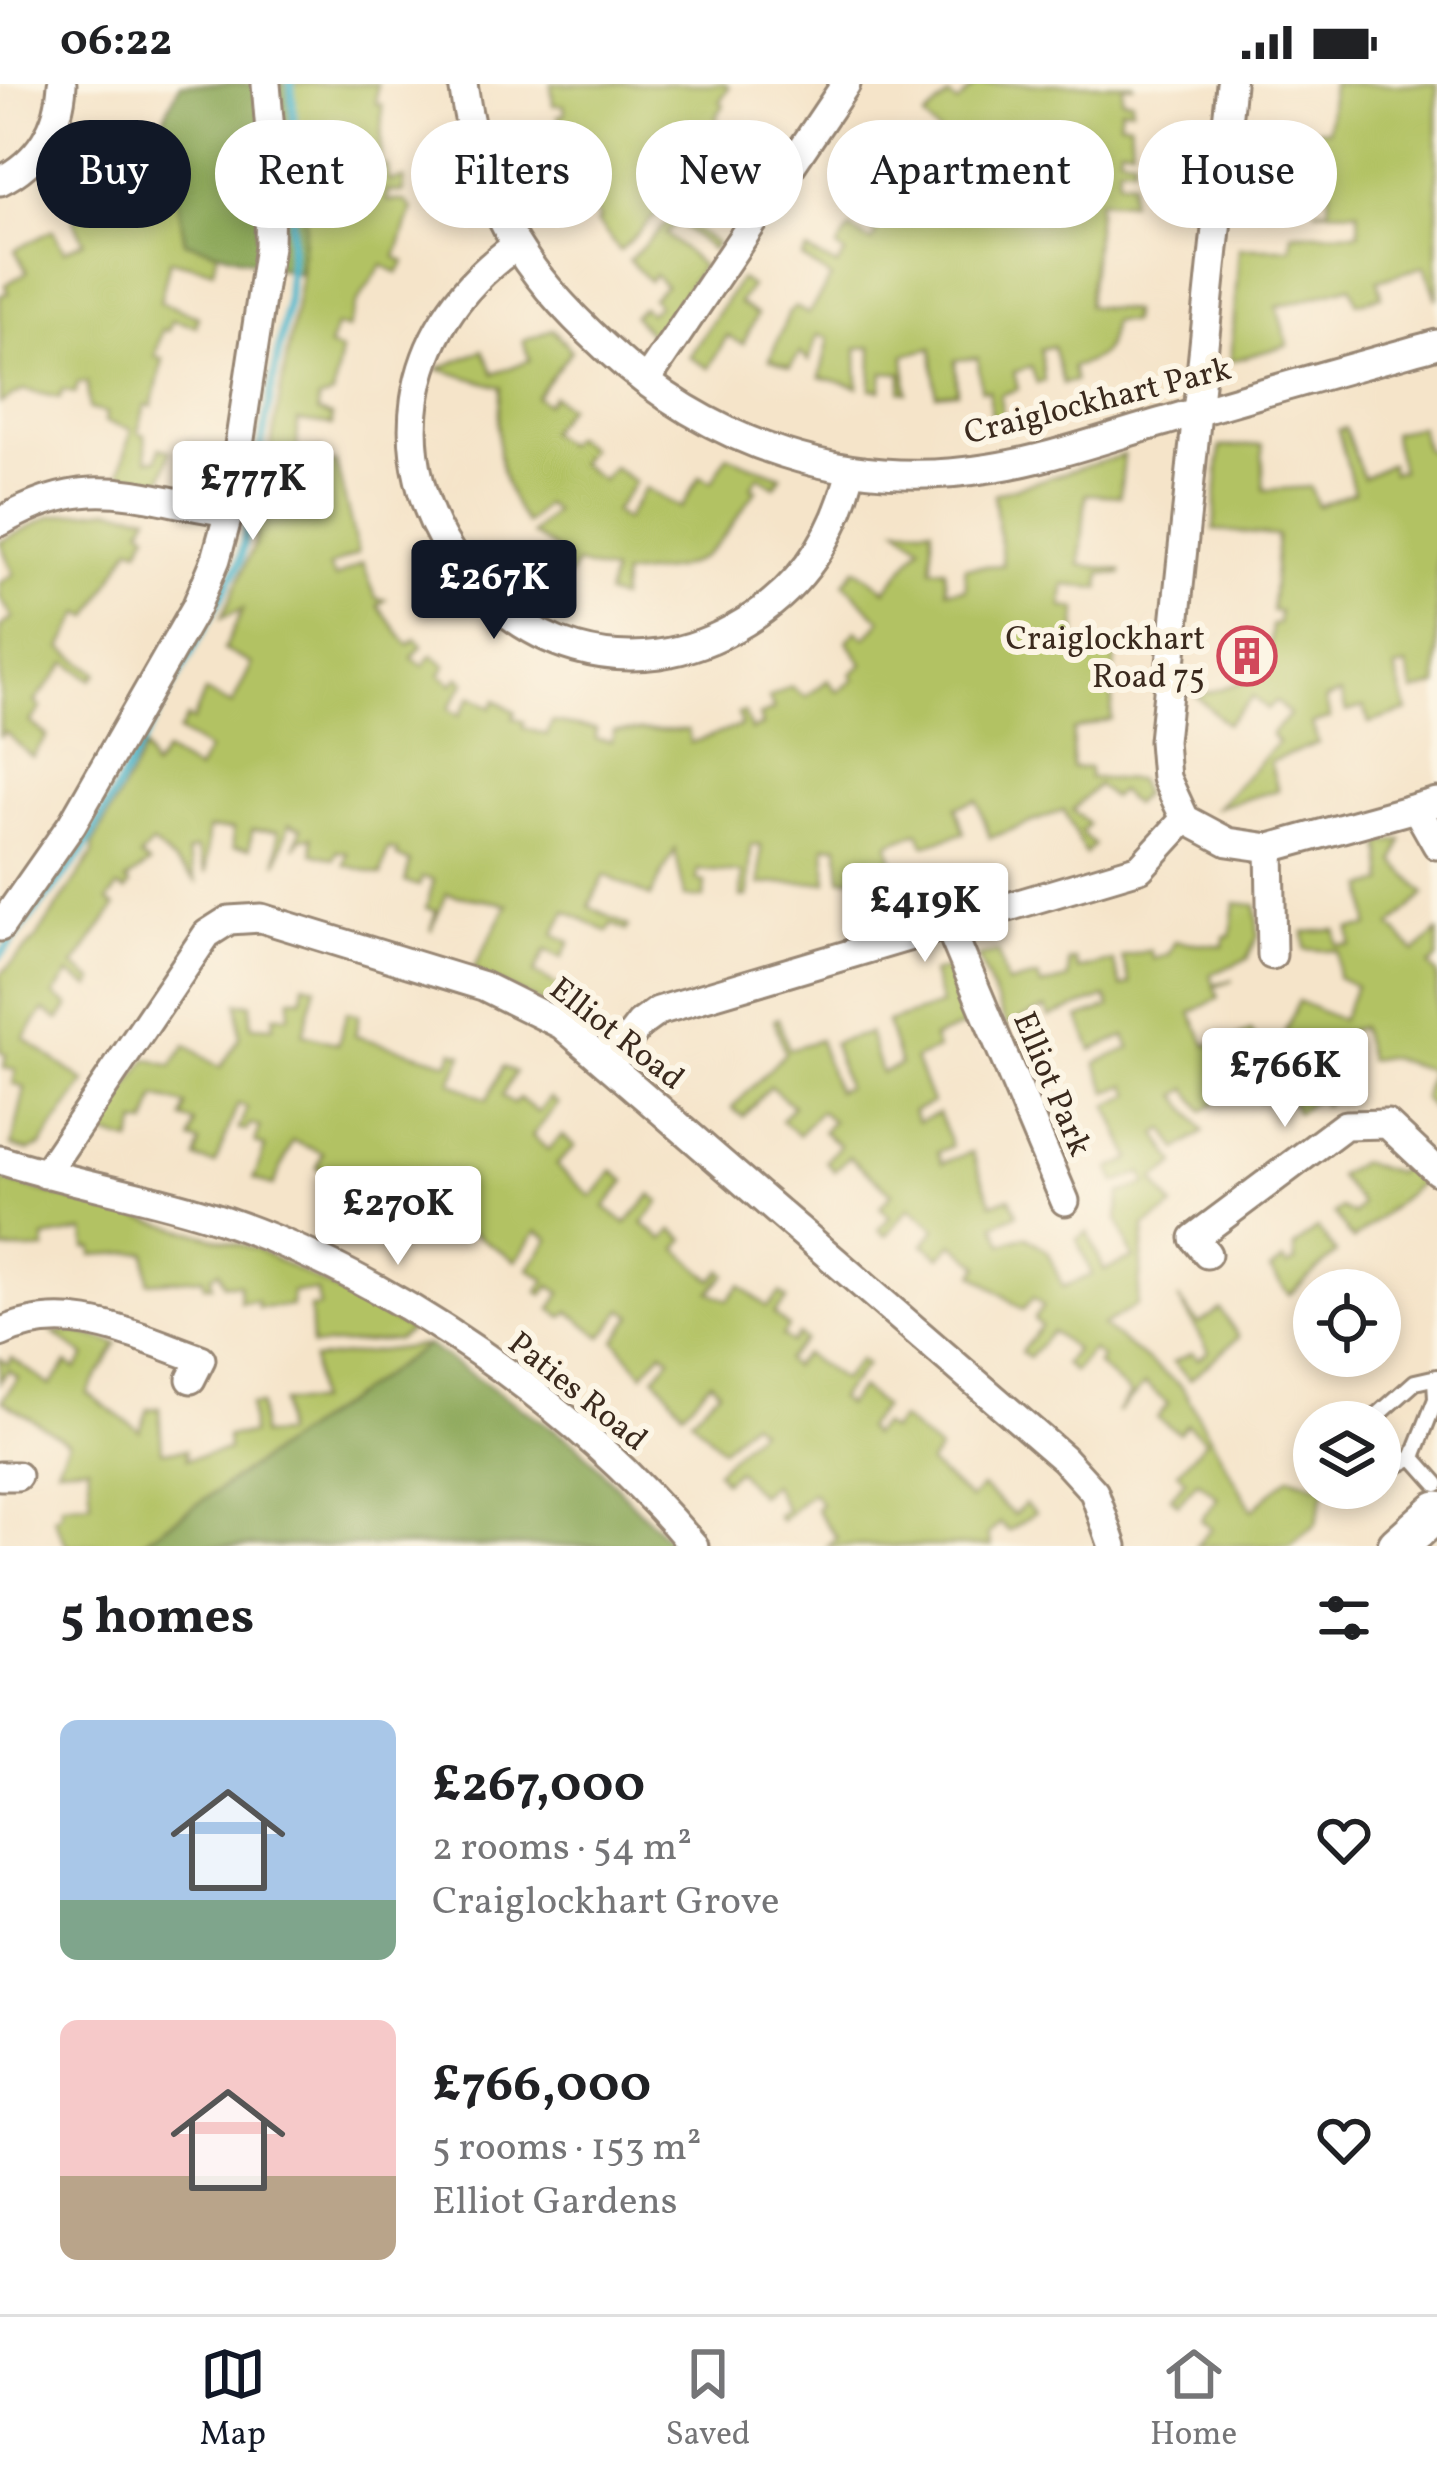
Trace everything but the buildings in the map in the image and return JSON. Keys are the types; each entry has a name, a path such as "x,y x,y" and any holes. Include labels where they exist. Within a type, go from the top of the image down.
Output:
{"street":[{"path":"0,182 26,165 45,143 56,121 62,84"},
{"path":"0,927 72,824 196,607 229,512 269,246 272,177 266,84"},
{"name":"Craiglockhart Park","path":"463,84 479,172 514,247 558,302 646,381 698,418 758,447 851,470 928,474 986,469 1437,344"},
{"path":"646,381 846,84"},
{"path":"1231,84 1163,741 1166,778 1185,819 1228,842 1270,848 1427,805 1437,845"},
{"path":"514,247 475,278 444,318 424,363 413,424 419,487 437,533 465,575 501,609 544,634 592,649 667,650 716,637 760,613 797,581 838,518 851,470"},
{"path":"0,522 43,499 83,490 119,491 229,512"},
{"path":"610,1063 640,1024 658,1011 1140,868 1185,819"},
{"path":"1270,848 1272,956"},
{"name":"Elliot Road","path":"45,1174 207,934 243,917 505,994 562,1025 610,1063 1063,1458 1094,1492 1113,1546"},
{"name":"Elliot Park","path":"949,926 1065,1202"},
{"path":"1207,1254 1194,1238 1345,1125 1388,1124 1437,1171"},
{"name":"Paties Road","path":"0,1160 218,1219 370,1288 573,1423 694,1546"},
{"path":"0,1333 44,1320 85,1320 204,1364"},
{"path":"1398,1546 1437,1511"}],"lane":[{"path":"1394,1401 1415,1382 1436,1378 1436,1399 1413,1457 1401,1463"},
{"path":"1413,1457 1437,1484"}],"green space":[{"path":"180,84 292,84 296,120 215,120 215,228 305,228 299,274 185,242 183,228 191,228 191,120 164,117"},
{"path":"292,84 377,84 376,104 382,105 382,120 296,120"},
{"path":"551,84 729,87 716,120 636,120 636,228 643,228 620,251 602,228 612,228 612,120 559,120 558,116 565,114 564,105 553,105"},
{"path":"977,84 1135,84 1123,86 1122,99 1132,100 1132,108 1121,108 1119,121 1130,123 1132,147 1120,146 1119,155 1134,157 1133,166 1119,165 1118,180 1132,181 1130,202 1114,201 1114,120 924,118 949,96 957,104"},
{"path":"1332,84 1437,84 1437,300 1425,266 1378,280 1382,296 1357,303 1351,286 1277,307 1288,345 1231,361 1239,248 1291,248 1292,233 1359,233 1358,211 1337,211 1337,120 1329,120"},
{"path":"387,166 389,181 404,178 404,192 387,192"},
{"path":"387,201 405,201 411,208 396,257 405,262 398,273 382,265 356,304 348,329 336,326 329,347 341,351 333,395 318,400 318,412 332,416 332,425 298,421 297,451 321,450 323,464 336,463 358,553 329,567 335,578 363,563 376,598 385,600 378,605 408,645 416,639 422,646 412,658 423,666 432,655 446,666 440,675 452,684 459,677 465,682 448,709 459,716 471,696 491,708 496,700 515,712 513,718 524,722 523,728 547,735 552,722 596,729 596,739 612,741 614,731 688,730 690,743 741,726 738,714 744,712 751,730 762,726 759,716 774,710 769,698 791,687 806,697 828,680 838,692 855,679 851,674 863,664 847,641 856,630 866,638 881,620 844,583 856,568 886,590 921,545 898,527 932,527 932,569 945,568 947,590 966,589 965,567 1003,565 994,494 1124,455 1120,496 1086,494 1080,565 1121,570 1121,574 1101,573 1100,588 1064,585 1062,607 1077,609 1075,644 1116,648 1111,719 1073,730 1072,768 1089,768 1089,778 1137,780 1143,794 1133,804 1119,791 1112,798 1097,785 1073,810 1088,824 1081,832 1094,845 1085,854 1064,810 990,838 977,800 956,807 964,833 924,845 919,832 889,843 894,872 841,879 838,845 825,846 827,882 760,884 761,846 751,845 748,897 741,897 742,873 698,870 697,881 705,882 704,898 685,897 675,850 650,897 605,875 589,906 628,926 626,931 612,924 608,932 566,911 554,934 570,942 562,958 546,950 534,973 575,995 565,1014 473,970 508,904 446,894 431,931 436,911 426,908 434,880 422,877 419,886 405,882 410,862 397,857 397,851 388,849 381,875 345,865 347,853 337,851 334,859 313,853 312,837 301,838 295,848 301,828 289,824 277,864 278,831 252,830 250,848 233,847 233,829 208,829 206,874 196,849 187,853 196,881 152,843 140,857 149,864 126,881 130,885 126,891 118,887 108,901 115,907 74,966 94,981 90,987 69,974 54,995 69,1006 59,1020 44,1010 24,1038 85,1082 41,1146 29,1151 12,1146 25,1088 13,1084 16,1070 4,1068 6,1054 0,1052 0,975 35,940 93,854 93,844 145,748 153,769 165,752 197,771 208,750 178,732 187,718 193,721 205,692 232,705 252,664 224,650 243,609 222,618 254,545 301,275 303,228 387,228"},
{"path":"78,228 183,228 185,241 218,250 213,270 170,260 160,302 198,316 196,326 172,320 168,331 162,330 155,357 163,359 152,406 145,405 138,432 145,435 147,459 157,459 160,448 170,451 162,482 120,474 131,429 105,422 106,413 89,409 87,382 78,383 75,393 62,390 60,398 24,390 0,403 0,295 8,293 5,285 27,272 15,250 53,230 64,251 84,241"},
{"path":"662,228 672,228 666,234 702,266 654,338 633,316 643,307 649,313 658,305 652,298 665,286 655,275 649,281 629,260"},
{"path":"685,228 693,228 716,244 712,250"},
{"path":"870,228 1096,228 1088,306 1131,311 1130,322 1112,321 1102,353 1072,367 1075,381 1063,384 1053,346 1041,349 1044,381 1037,383 1031,367 1014,372 1018,389 1000,395 1004,425 992,426 989,390 981,390 978,358 955,360 957,392 936,394 932,348 905,355 907,392 901,391 902,373 883,372 881,390 871,389 872,347 857,348 858,387 820,377 829,338 817,335 809,361 800,353 790,367 770,359 789,312 796,307 808,314 831,278 802,258 807,251 837,266 845,254 837,248 850,229 872,242 877,233"},
{"path":"740,279 751,286 739,303 757,315 743,344 727,336 709,368 689,357"},
{"path":"553,329 571,351 536,397 546,404 553,396 567,407 548,432 564,445 572,436 589,449 578,463 602,480 613,467 635,482 614,512 625,520 645,488 681,508 700,476 712,482 727,455 781,476 775,486 758,476 751,487 756,490 703,556 672,569 623,575 620,599 607,595 612,573 576,564 569,577 558,571 567,557 532,534 554,511 545,504 526,524 516,507 500,458 501,387 438,369 483,350 494,374 530,360 523,341"},
{"path":"1420,426 1425,448 1437,456 1437,685 1414,692 1406,666 1395,669 1407,711 1369,723 1364,707 1346,712 1341,694 1325,699 1330,718 1312,724 1318,743 1270,762 1278,790 1217,807 1278,742 1271,734 1289,715 1276,701 1267,710 1253,697 1226,724 1197,696 1268,674 1272,625 1278,624 1279,612 1272,611 1277,536 1214,530 1220,447 1262,445 1264,490 1310,487 1318,506 1354,492 1338,430 1345,428 1363,478 1390,464 1392,473 1401,471 1392,433"},
{"path":"110,509 149,515 142,528 148,532 139,549 131,546 90,617 81,613 62,648 97,673 91,680 67,662 35,702 41,708 30,722 47,736 32,757 5,732 0,736 0,627 13,618 0,597 0,583 14,574 0,542 52,516"},
{"path":"1402,840 1395,862 1425,894 1391,926 1415,952 1437,932 1437,959 1429,966 1437,975 1437,1115 1423,1098 1430,1070 1386,1057 1368,1060 1360,1027 1337,1035 1346,1065 1334,1067 1327,1059 1319,1064 1313,1057 1301,1066 1328,1101 1324,1105 1318,1098 1297,1113 1277,1073 1263,1083 1270,1094 1259,1101 1236,1069 1216,1075 1224,1087 1216,1092 1220,1100 1203,1111 1188,1089 1178,1095 1204,1132 1178,1150 1165,1129 1157,1134 1176,1164 1154,1180 1173,1207 1145,1227 1137,1305 1102,1326 1182,1387 1252,1510 1290,1476 1293,1509 1320,1509 1316,1524 1290,1546 1196,1546 1211,1529 1201,1520 1218,1498 1198,1481 1178,1504 1171,1497 1186,1480 1178,1472 1206,1440 1187,1424 1179,1433 1157,1418 1168,1404 1145,1384 1117,1413 1130,1394 1097,1364 1102,1358 1092,1350 1074,1372 1064,1364 1075,1350 1052,1331 1029,1358 1021,1352 1041,1326 1034,1319 1043,1306 1033,1298 1023,1310 974,1274 980,1265 953,1243 940,1257 924,1244 936,1229 910,1207 886,1236 878,1230 890,1217 880,1207 892,1193 849,1156 835,1171 826,1162 840,1145 823,1131 832,1121 820,1111 799,1135 781,1121 793,1106 770,1086 743,1117 732,1108 785,1053 774,1020 778,1018 789,1049 819,1040 836,1091 846,1087 833,1043 869,1033 881,1073 900,1065 887,1022 941,1005 932,973 951,967 973,1023 933,1038 937,1050 915,1059 932,1103 913,1111 918,1122 938,1113 952,1146 938,1152 942,1163 972,1152 992,1204 1010,1197 1017,1214 995,1224 1003,1244 1026,1236 1047,1251 1063,1287 1092,1275 1077,1239 1088,1232 1104,1270 1133,1258 1118,1220 1120,1194 1147,1184 1142,1173 1116,1183 1110,1169 1131,1159 1108,1106 1132,1095 1127,1085 1108,1092 1096,1063 1130,1048 1125,1036 1092,1050 1079,1018 1110,1007 1106,997 1049,1017 1046,1008 1006,1025 978,957 998,952 1007,984 1038,977 1041,986 1068,979 1069,961 1075,960 1078,970 1113,961 1121,987 1130,984 1122,957 1150,950 1153,959 1168,955 1175,941 1224,946 1225,936 1231,936 1235,903 1256,905 1258,936 1247,959 1211,974 1214,984 1233,980 1215,987 1219,998 1191,1013 1207,1046 1216,1042 1219,1047 1251,1031 1265,1057 1287,1050 1285,1032 1298,1001 1341,1020 1356,986 1337,977 1338,951 1305,949 1304,932 1336,930 1337,945 1351,945 1350,929 1369,927 1366,887 1385,883 1381,843"},
{"path":"304,983 316,986 303,1034 338,1044 347,1012 359,1015 355,1036 449,1063 453,1051 463,1054 451,1082 487,1100 503,1067 515,1072 502,1096 513,1104 519,1098 538,1113 550,1098 558,1104 532,1136 548,1150 562,1135 575,1146 556,1165 592,1197 613,1171 626,1181 605,1207 626,1224 651,1195 660,1202 643,1223 663,1240 673,1230 685,1239 678,1249 712,1280 722,1270 726,1274 710,1292 728,1300 740,1285 767,1307 780,1293 787,1299 774,1314 788,1327 782,1336 791,1343 798,1335 804,1340 786,1360 792,1367 804,1354 842,1380 859,1360 866,1365 838,1398 846,1405 860,1388 883,1407 865,1428 871,1435 881,1425 890,1431 901,1419 939,1451 929,1464 970,1499 982,1487 1014,1515 1025,1504 1035,1513 1009,1531 1000,1523 988,1535 992,1546 827,1546 837,1538 816,1509 821,1504 812,1492 781,1521 777,1516 786,1509 772,1484 759,1495 737,1470 724,1481 716,1471 759,1429 750,1421 722,1449 691,1418 719,1390 711,1381 683,1411 655,1376 670,1358 662,1351 643,1374 615,1340 633,1316 623,1309 602,1337 569,1311 563,1317 551,1309 561,1293 550,1286 543,1295 538,1292 546,1280 529,1269 549,1239 537,1231 516,1261 436,1209 440,1202 430,1196 417,1217 405,1211 411,1198 387,1184 381,1194 317,1168 323,1153 293,1141 273,1186 254,1179 265,1147 255,1143 260,1127 250,1124 246,1131 239,1129 247,1108 238,1104 215,1164 196,1159 200,1143 191,1140 195,1123 183,1119 186,1105 156,1097 147,1125 137,1123 131,1142 97,1133 147,1059 172,1066 186,1045 220,1068 240,1038 238,1003 251,1004 251,1026 273,1027 274,1016 289,1016 290,998 302,998"},
{"path":"1412,1159 1428,1176 1353,1240 1334,1214 1341,1208 1353,1215 1361,1204 1338,1176 1361,1162 1396,1173"},
{"path":"0,1180 256,1249 411,1330 396,1340 312,1346 310,1308 319,1307 317,1291 292,1292 292,1306 258,1308 257,1301 240,1302 239,1284 224,1284 219,1271 211,1276 212,1285 204,1285 203,1278 148,1282 146,1252 93,1255 93,1248 86,1248 84,1231 44,1238 45,1250 3,1250"},
{"path":"1317,1228 1336,1253 1318,1269 1293,1269 1289,1295 1270,1270 1283,1261 1287,1266 1295,1262 1294,1247"},
{"path":"1178,1298 1199,1324 1220,1309 1239,1337 1190,1380 1173,1362 1192,1353 1198,1359 1209,1351"},
{"path":"78,1332 117,1344 87,1393 140,1431 148,1409 159,1408 162,1451 186,1450 187,1459 228,1450 227,1436 251,1434 250,1405 260,1405 261,1435 283,1434 282,1402 316,1402 313,1359 427,1345 137,1546 67,1546 54,1518 61,1514 61,1505 91,1502 88,1465 57,1467 68,1442 2,1400 18,1378 8,1370 0,1382 0,1358 8,1364 12,1358 50,1386 67,1363 76,1369 85,1356 53,1333"},
{"path":"427,1345 576,1444 674,1546 137,1546"}],"waterway":[{"path":"0,956 82,853 240,562 288,301 296,146 291,84"}],"place":[{"name":"Craiglockhart Road 75","path":"1247,656"}]}
